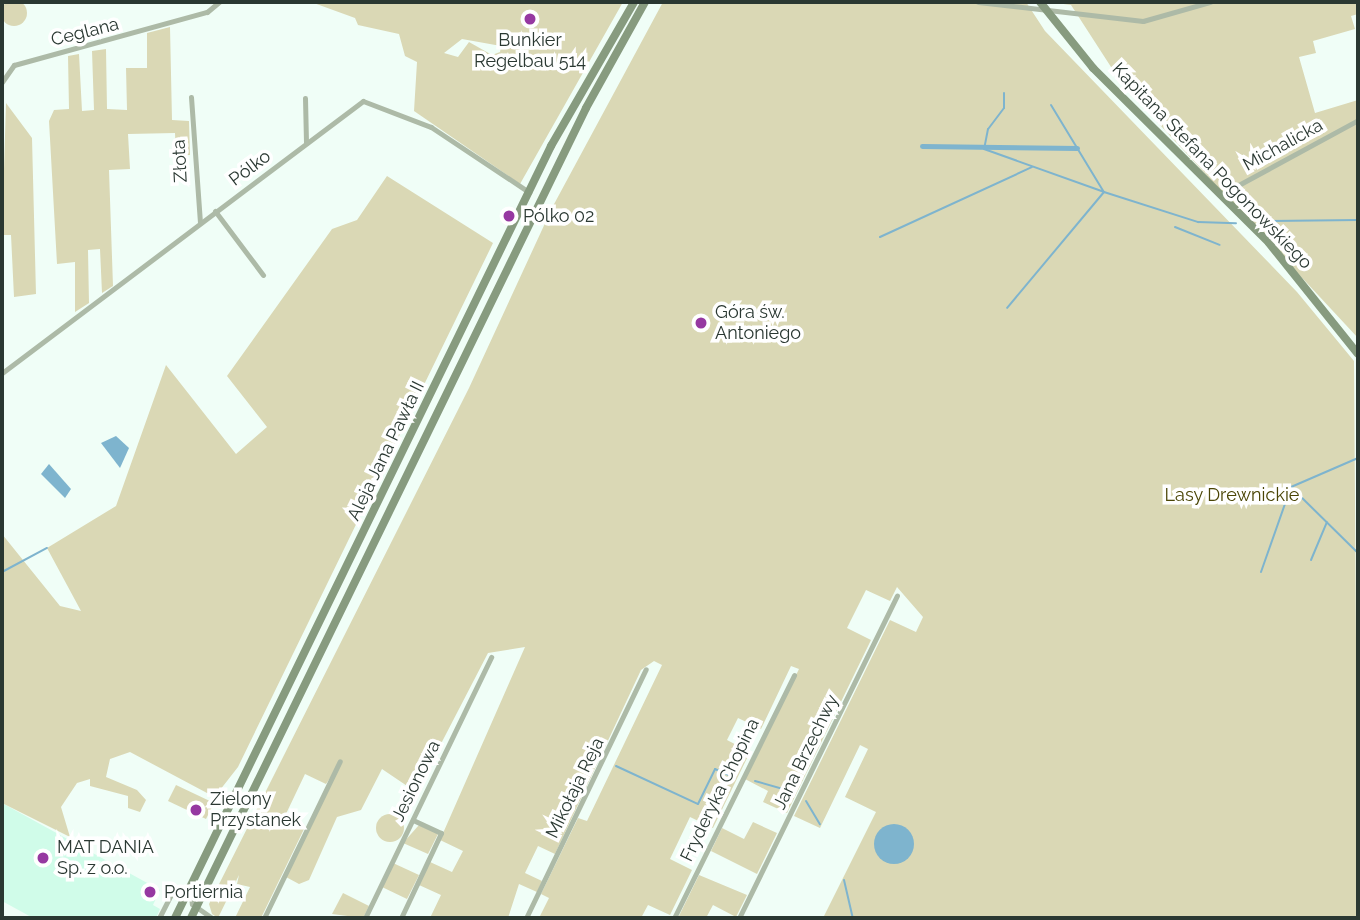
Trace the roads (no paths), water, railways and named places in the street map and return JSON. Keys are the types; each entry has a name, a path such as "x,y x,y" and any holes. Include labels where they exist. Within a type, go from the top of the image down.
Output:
{"main road":[{"name":"Aleja Jana Pawła II","path":"177,915 529,192 634,2"},
{"name":"Aleja Jana Pawła II","path":"191,918 586,108 645,2"},
{"name":"Kapitana Stefana Pogonowskiego","path":"1043,5 1093,68 1294,271 1358,354"}],"street":[{"name":"Ceglana","path":"2,82 14,65 207,12 219,2"},
{"path":"978,2 1043,5 1154,21 1210,2"},
{"name":"Złota","path":"191,97 200,223"},
{"path":"305,97 306,143"},
{"name":"Pólko","path":"2,373 363,101 377,101 431,127 529,192"},
{"name":"Michalicka","path":"1220,195 1358,120"},
{"path":"215,211 263,275"},
{"name":"Jana Brzechwy","path":"739,918 897,596"},
{"name":"Jesionowa","path":"365,918 491,657"},
{"name":"Mikołaja Reja","path":"526,918 646,669"},
{"name":"Fryderyka Chopina","path":"674,918 794,675"},
{"path":"264,918 340,761"},
{"path":"401,918 441,832 413,820"},
{"path":"190,888 196,908 212,918"},
{"path":"159,918 172,893 184,900"},
{"path":"177,915 196,908"}],"water":[{"path":"116,436 129,448 120,468 101,443"},
{"path":"49,464 71,489 65,498 41,474"},
{"path":"894,824 908,830 914,844 908,858 894,864 880,858 874,844 880,830"}],"waterway":[{"path":"1004,93 1004,108 988,129 984,149 1104,192 1007,308"},
{"path":"1051,105 1104,192 1198,222 1236,223"},
{"path":"922,146 1077,148"},
{"path":"880,237 1032,167"},
{"path":"1260,221 1358,220"},
{"path":"1175,227 1220,245"},
{"path":"1261,572 1291,487 1358,458"},
{"path":"1292,488 1358,553"},
{"path":"1311,560 1327,522"},
{"path":"2,572 47,548"},
{"path":"616,766 698,804 715,769 735,778"},
{"path":"755,781 794,792"},
{"path":"806,801 820,824"},
{"path":"844,880 853,918"}],"place":[{"name":"Bunkier Regelbau 514","path":"530,19"},
{"name":"Pólko 02","path":"509,216"},
{"name":"Góra św. Antoniego","path":"701,323"},
{"name":"Zielony Przystanek","path":"196,810"},
{"name":"MAT DANIA Sp. z o.o.","path":"43,858"},
{"name":"Portiernia","path":"150,892"}],"park label":[{"name":"Lasy Drewnickie","path":"1232,495"}]}
